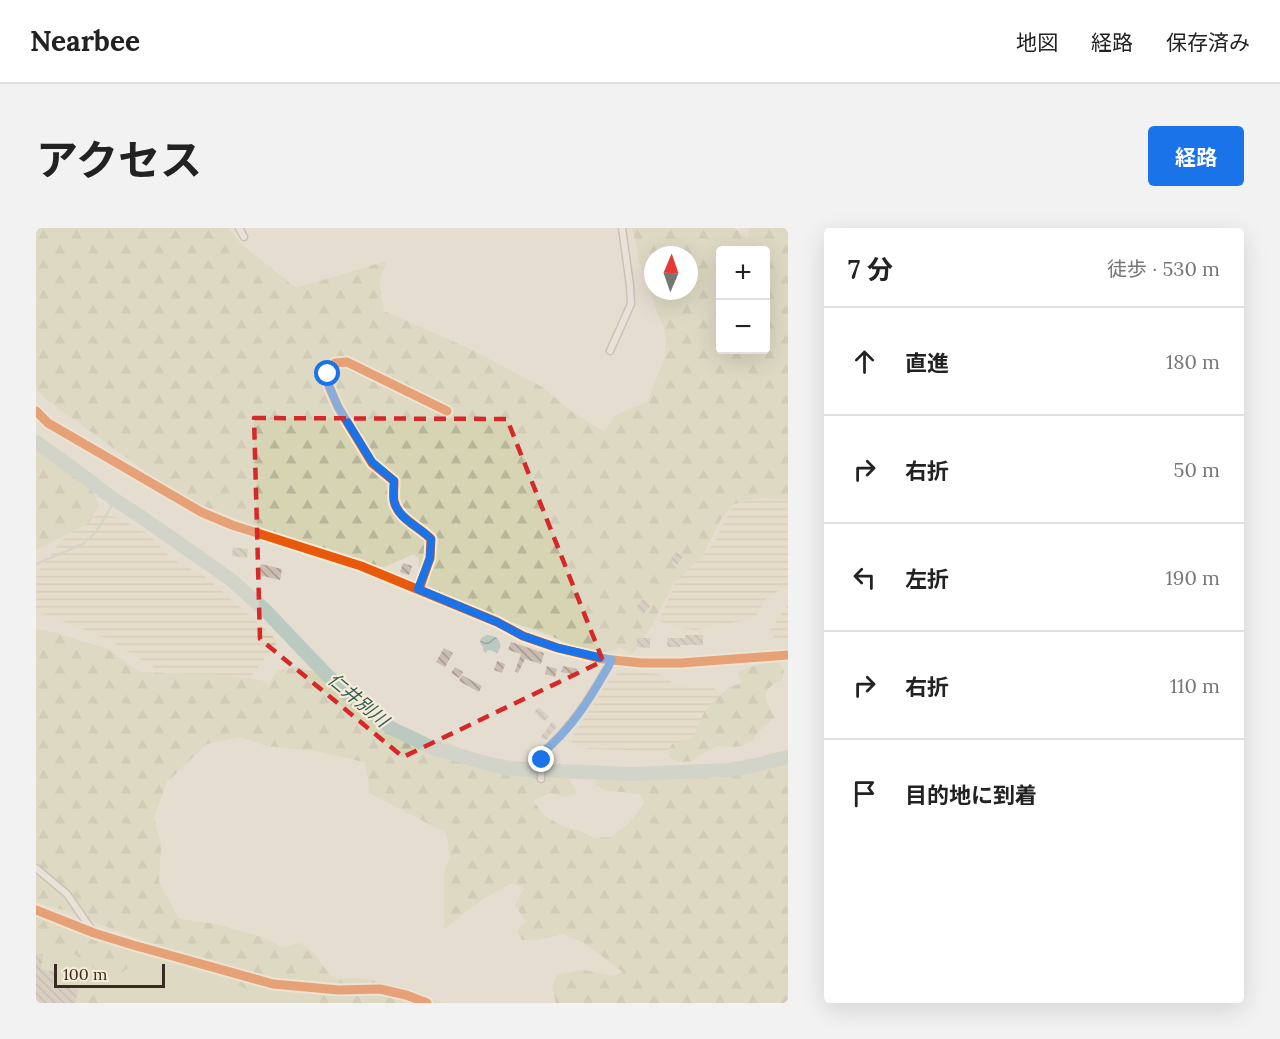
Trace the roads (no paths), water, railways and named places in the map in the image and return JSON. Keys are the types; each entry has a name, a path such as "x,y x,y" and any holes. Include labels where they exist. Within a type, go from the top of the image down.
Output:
{"street":[{"path":"239,228 244,237"},
{"path":"610,351 631,304 622,228"},
{"path":"418,589 430,558 431,539 400,512 394,502 394,481 372,462 355,435 333,397 328,374 335,363 347,362 447,411"},
{"path":"36,411 48,423 201,512 242,529 361,567 497,622 523,636 558,648 612,660 642,663 681,663 788,655"},
{"path":"541,779 542,753 554,743 585,706 612,660"},
{"path":"36,868 67,894 94,933"},
{"path":"36,910 94,933 273,984 339,990 380,989 428,1003"}],"water":[{"path":"487,635 499,641 500,646 497,653 490,650 486,653 483,651 481,638"}],"waterway":[{"name":"仁井別川","path":"36,442 115,500 230,579 266,611 347,694 391,728 435,749 509,769 632,774 729,770 788,757"},
{"path":"36,564 83,544 96,532 115,500"}]}
